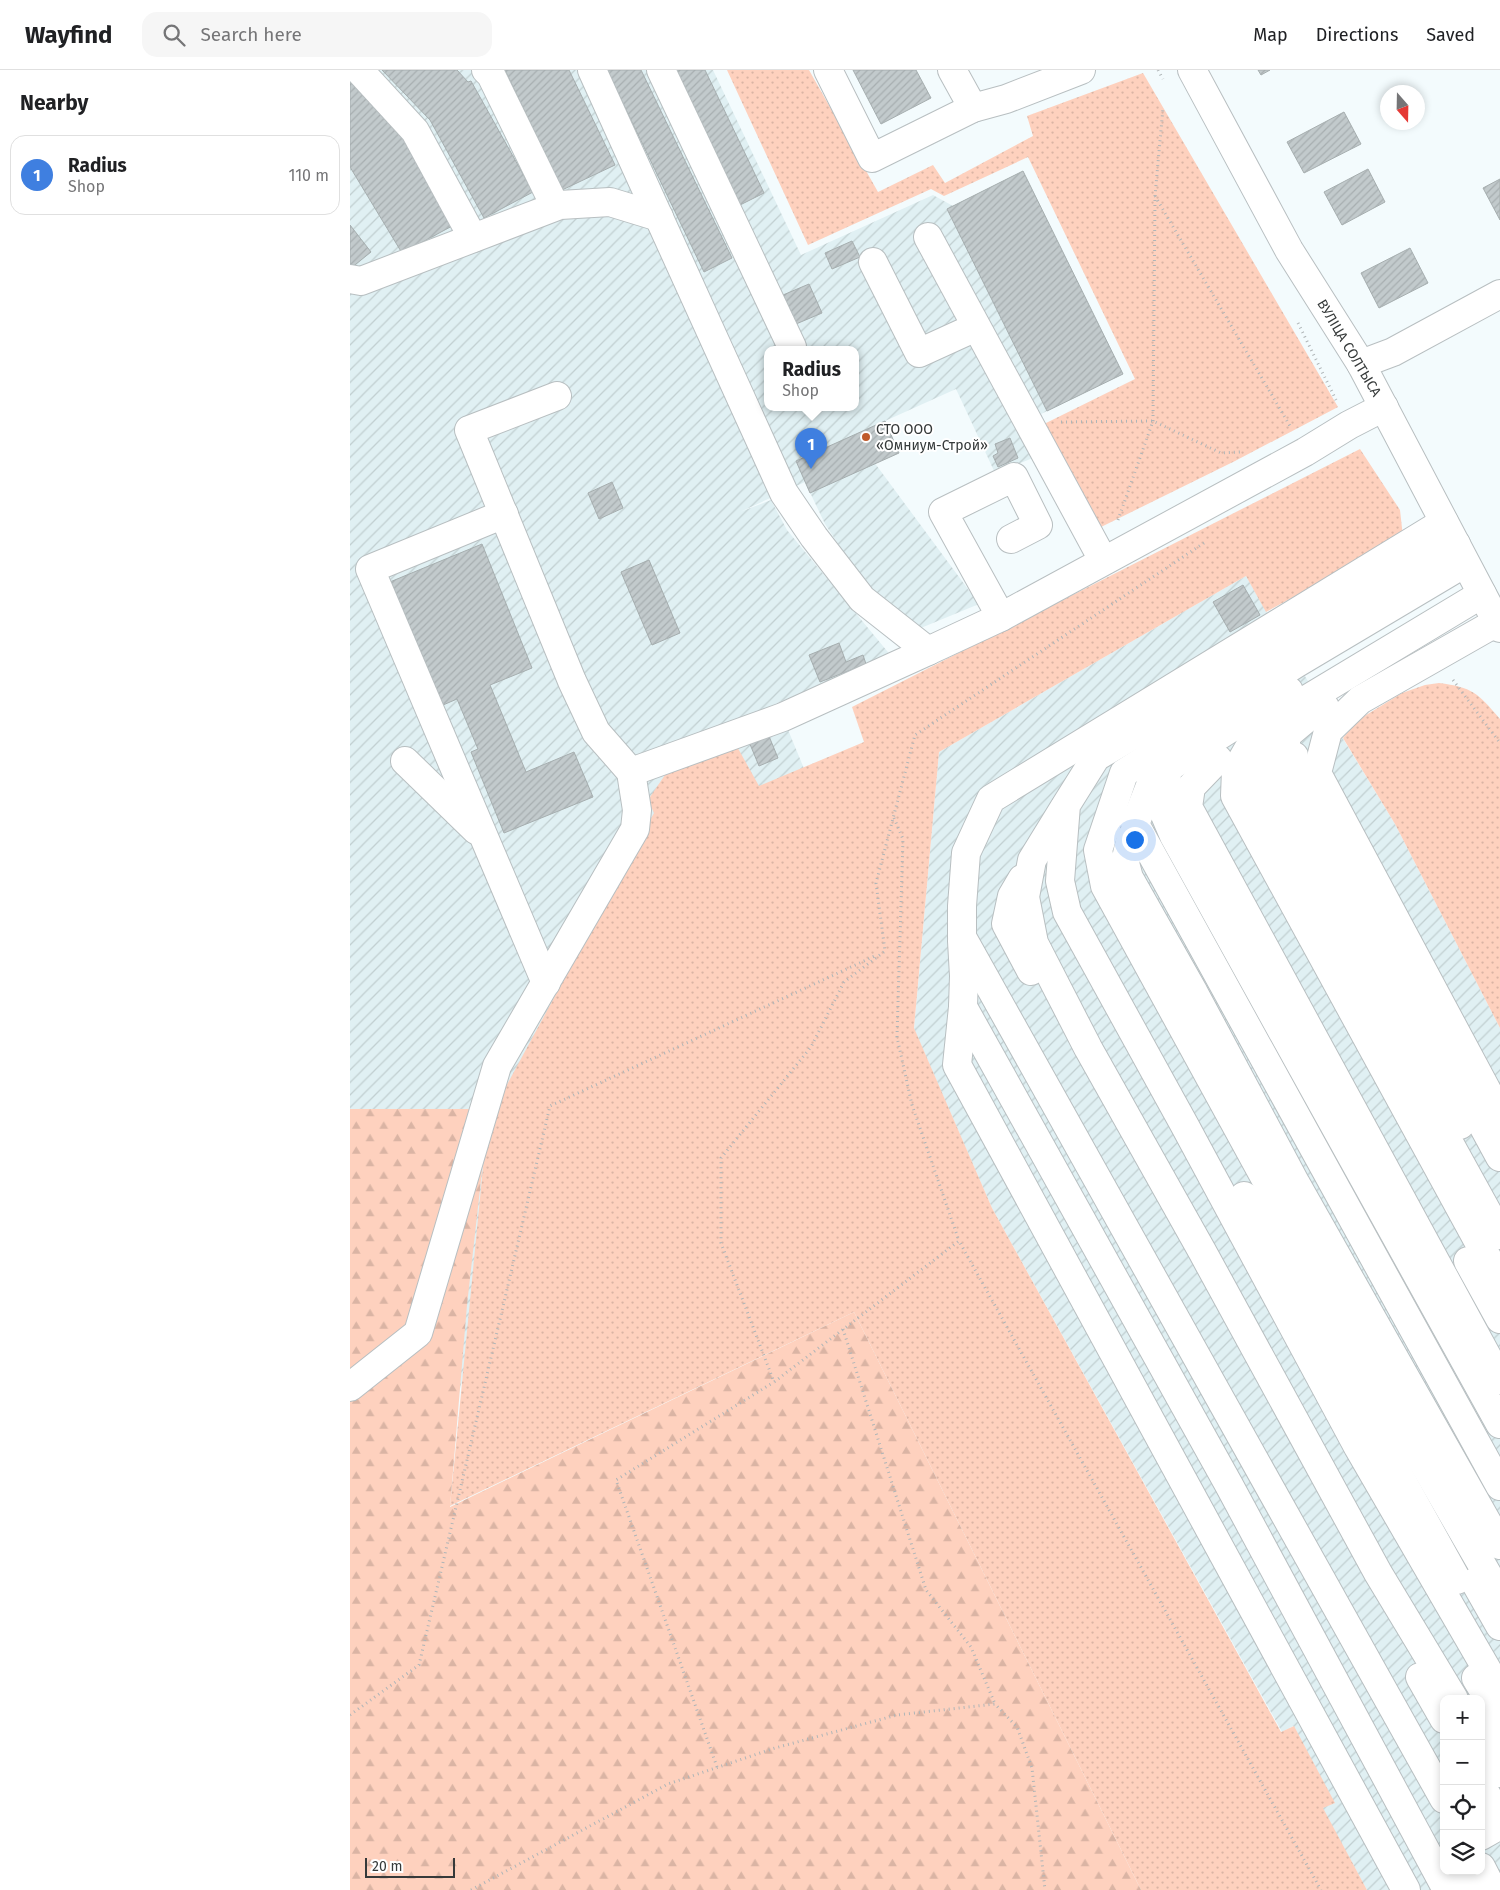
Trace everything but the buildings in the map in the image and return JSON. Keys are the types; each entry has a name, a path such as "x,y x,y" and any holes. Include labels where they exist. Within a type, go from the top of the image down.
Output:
{"main road":[{"path":"359,70 415,131 473,238"},
{"path":"486,70 491,75 554,206"},
{"path":"592,70 784,493 814,537 862,599 928,652"},
{"path":"661,70 792,346"},
{"path":"828,70 872,158 973,108 1006,99 1081,70"},
{"path":"952,70 973,108"},
{"name":"ВУЛІЦА СОЛТЫСА","path":"1192,70 1289,250 1361,364 1476,583"},
{"path":"350,278 361,281 554,206 610,202 659,217"},
{"path":"928,237 1030,422 1103,560"},
{"path":"873,262 919,353 976,326"},
{"path":"1361,364 1393,352 1500,294"},
{"path":"350,1387 418,1334 497,1066 636,829 637,810 631,772 596,732 572,681 469,430 556,396"},
{"path":"631,772 783,717 1001,617 1384,407"},
{"path":"757,435 767,411"},
{"path":"1001,617 943,512 1014,477 1038,525 1012,539"},
{"path":"504,514 370,569 546,983"},
{"path":"1476,583 1436,657 1360,700 1328,731 1317,774 1500,1115"},
{"path":"1476,583 1276,744 1260,776 1262,804 1500,1236"},
{"path":"1476,583 1315,693 1261,727 1211,766 1191,787 1188,807 1500,1380"},
{"path":"1476,583 1297,663 1124,773 1094,810 1078,845 1073,875 1087,909 1119,970 1500,1658"},
{"path":"1476,583 1306,679 1160,774 1133,831 1125,863 1129,878 1194,993 1296,1184 1500,1545"},
{"path":"1452,1695 1378,1573 1202,1251 1088,1048 1034,943 1025,897 1066,805 1096,758 1476,583"},
{"path":"1447,1890 1425,1870 958,1065 964,976 962,906 966,853 991,799 1476,583"},
{"path":"1314,712 1294,756 1296,782 1500,1158"},
{"path":"1261,727 1236,770 1235,796 1500,1281"},
{"path":"1287,736 1279,770 1283,801 1500,1198"},
{"path":"405,762 485,839"},
{"path":"1211,766 1215,798 1500,1319"},
{"path":"1211,766 1201,801 1500,1348"},
{"path":"1124,773 1098,850 1095,890 1115,937 1225,1132 1366,1392 1500,1626"},
{"path":"1160,774 1162,808 1174,836 1500,1424"},
{"path":"1160,774 1156,828 1500,1450"},
{"path":"1066,805 1060,881 1067,912 1358,1446 1500,1692"},
{"path":"1133,831 1500,1486"},
{"path":"1133,831 1142,872 1500,1515"},
{"path":"1098,850 1105,886 1380,1386 1500,1596"},
{"path":"1037,867 1038,913 1054,948 1357,1501 1469,1695"},
{"path":"1037,867 1052,918 1311,1390 1500,1718"},
{"path":"1037,867 1012,896 1006,924 1440,1712"},
{"path":"962,906 1196,1323 1326,1560 1440,1758"},
{"path":"962,938 1440,1792"},
{"path":"964,976 1253,1494 1394,1756 1425,1870"},
{"path":"961,1020 1229,1485 1425,1870"},
{"path":"350,1365 385,1360"},
{"path":"1485,1724 1500,1750"},
{"path":"1485,1750 1500,1774"},
{"path":"1485,1807 1489,1829"},
{"path":"1460,1875 1469,1890"},
{"path":"1485,1875 1493,1890"}],"path":[{"path":"1103,560 1153,421 1155,196 1163,108"},
{"path":"1155,196 1305,452"},
{"path":"1030,422 1153,421 1221,452 1249,452"},
{"path":"1436,657 1500,744"},
{"path":"894,817 903,839 897,1037 912,1105 959,1241"},
{"path":"350,1716 419,1665 550,1106 885,951"},
{"path":"843,1329 926,1590 971,1647 995,1704 1017,1727 1032,1768 1045,1890"},
{"path":"717,1767 616,1480 774,1382"},
{"path":"472,1890 668,1784 774,1748 897,1715 995,1704"}],"shaded area":[{"path":"350,70 713,70 801,255 933,195 953,206 1023,171 1123,374 1041,414 1058,448 995,473 956,389 885,421 899,453 874,462 979,604 916,630 862,580 825,524 805,482 740,512 771,500 787,530 892,657 777,703 868,924 531,1086 397,1658 350,1684"},
{"path":"1246,576 1395,824 1500,1028 1500,1890 1367,1890 1322,1808 1334,1803 1293,1726 1282,1732 992,1208 914,1029 939,752"}],"green space":[{"path":"727,70 809,70 878,192 933,165 945,183 1033,136 1027,116 1143,73 1338,407 1235,461 1099,528 1042,425 1135,379 1028,157 944,196 931,189 808,245"},
{"path":"1360,449 1400,510 1403,537 1266,612 1246,576 939,752 914,1028 992,1208 1281,1732 1294,1726 1335,1803 1323,1808 1367,1890 1141,1890 854,1312 450,1506 488,1116 490,1116 654,813 648,800 667,772 735,743 759,786 864,742 852,707"},
{"path":"1439,683 1467,689 1474,693 1500,719 1500,1028 1395,824 1343,738 1358,720 1402,693 1425,685"},
{"path":"350,1109 489,1109 467,1305 450,1507 854,1312 1141,1890 350,1890"}],"place":[{"name":"СТО ООО «Омниум-Строй»","path":"866,437"},
{"name":"Radius","path":"811,469"}]}
